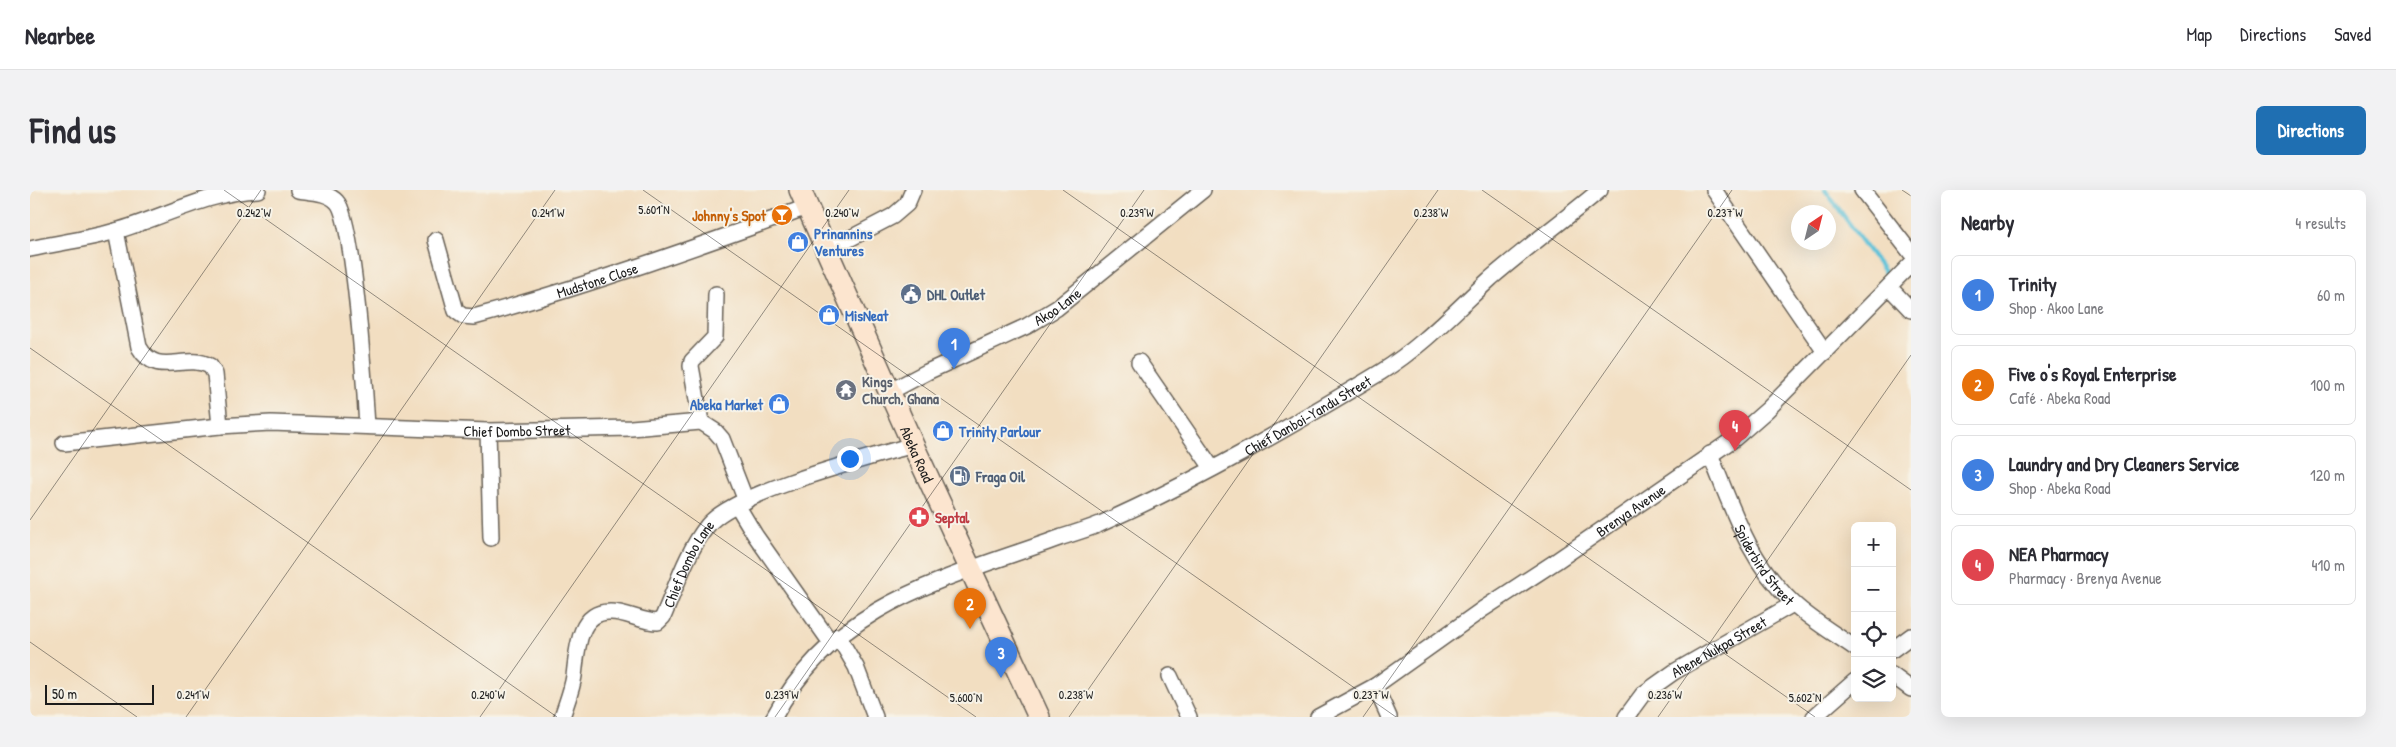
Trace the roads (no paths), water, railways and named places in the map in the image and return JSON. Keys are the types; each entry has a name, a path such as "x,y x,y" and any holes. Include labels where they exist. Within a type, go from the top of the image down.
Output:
{"street":[{"path":"30,249 116,231 181,207 232,193 258,190"},
{"path":"298,190 329,197 338,203 345,219 351,257 368,426"},
{"path":"826,251 893,216 907,204 913,190"},
{"name":"Akoo Lane","path":"889,392 927,372 1027,326 1058,308 1203,190"},
{"name":"Chief Danboi-Yandu Street","path":"774,717 797,681 834,640 885,605 948,576 1097,525 1212,468 1407,355 1444,325 1494,276 1600,190"},
{"path":"1714,190 1825,352"},
{"path":"1862,190 1911,253"},
{"name":"Abeka Road","path":"803,199 913,445 972,568 1039,717"},
{"name":"Mudstone Close","path":"436,240 456,311 463,316 474,317 558,294 652,263 803,199"},
{"path":"116,231 139,347 143,355 156,364 195,362 210,366 215,374 220,426"},
{"name":"Brenya Avenue","path":"1318,717 1375,686 1483,609 1736,438 1767,410 1911,264"},
{"path":"1889,287 1911,310"},
{"path":"716,294 715,338 692,361 691,366 701,422 715,431 722,439 741,503 755,536 856,667 875,717"},
{"path":"1139,362 1212,468"},
{"name":"Chief Dombo Street","path":"64,443 220,426 272,423 488,431 631,428 701,422"},
{"path":"488,431 492,538"},
{"path":"741,503 837,467 913,445"},
{"name":"Spiderbird Street","path":"1710,454 1752,554 1794,604 1851,645"},
{"name":"Chief Dombo Lane","path":"562,717 574,676 577,646 587,622 595,615 609,612 648,622 658,622 663,618 695,546 708,526 718,515 741,503"},
{"name":"Ahene Nukpa Street","path":"1626,717 1643,694 1674,672 1794,604"},
{"path":"1896,647 1911,636"},
{"path":"1170,676 1189,717"},
{"path":"1896,679 1911,690"},
{"path":"1814,717 1851,685"},
{"path":"1375,686 1389,717"}],"waterway":[{"path":"1825,190 1885,273"}],"place":[{"name":"Johnny's Spot","path":"782,215"},
{"name":"Prinannins Ventures","path":"798,242"},
{"name":"DHL Outlet","path":"911,294"},
{"name":"MisNeat","path":"829,315"},
{"name":"Trinity","path":"954,369"},
{"name":"Kings Church, Ghana","path":"846,390"},
{"name":"Abeka Market","path":"779,404"},
{"name":"Trinity Parlour","path":"943,431"},
{"name":"NEA Pharmacy","path":"1735,451"},
{"name":"Fraga Oil","path":"960,476"},
{"name":"Septal","path":"919,517"},
{"name":"Five o's Royal Enterprise","path":"970,629"},
{"name":"Laundry and Dry Cleaners Service","path":"1001,678"}]}
